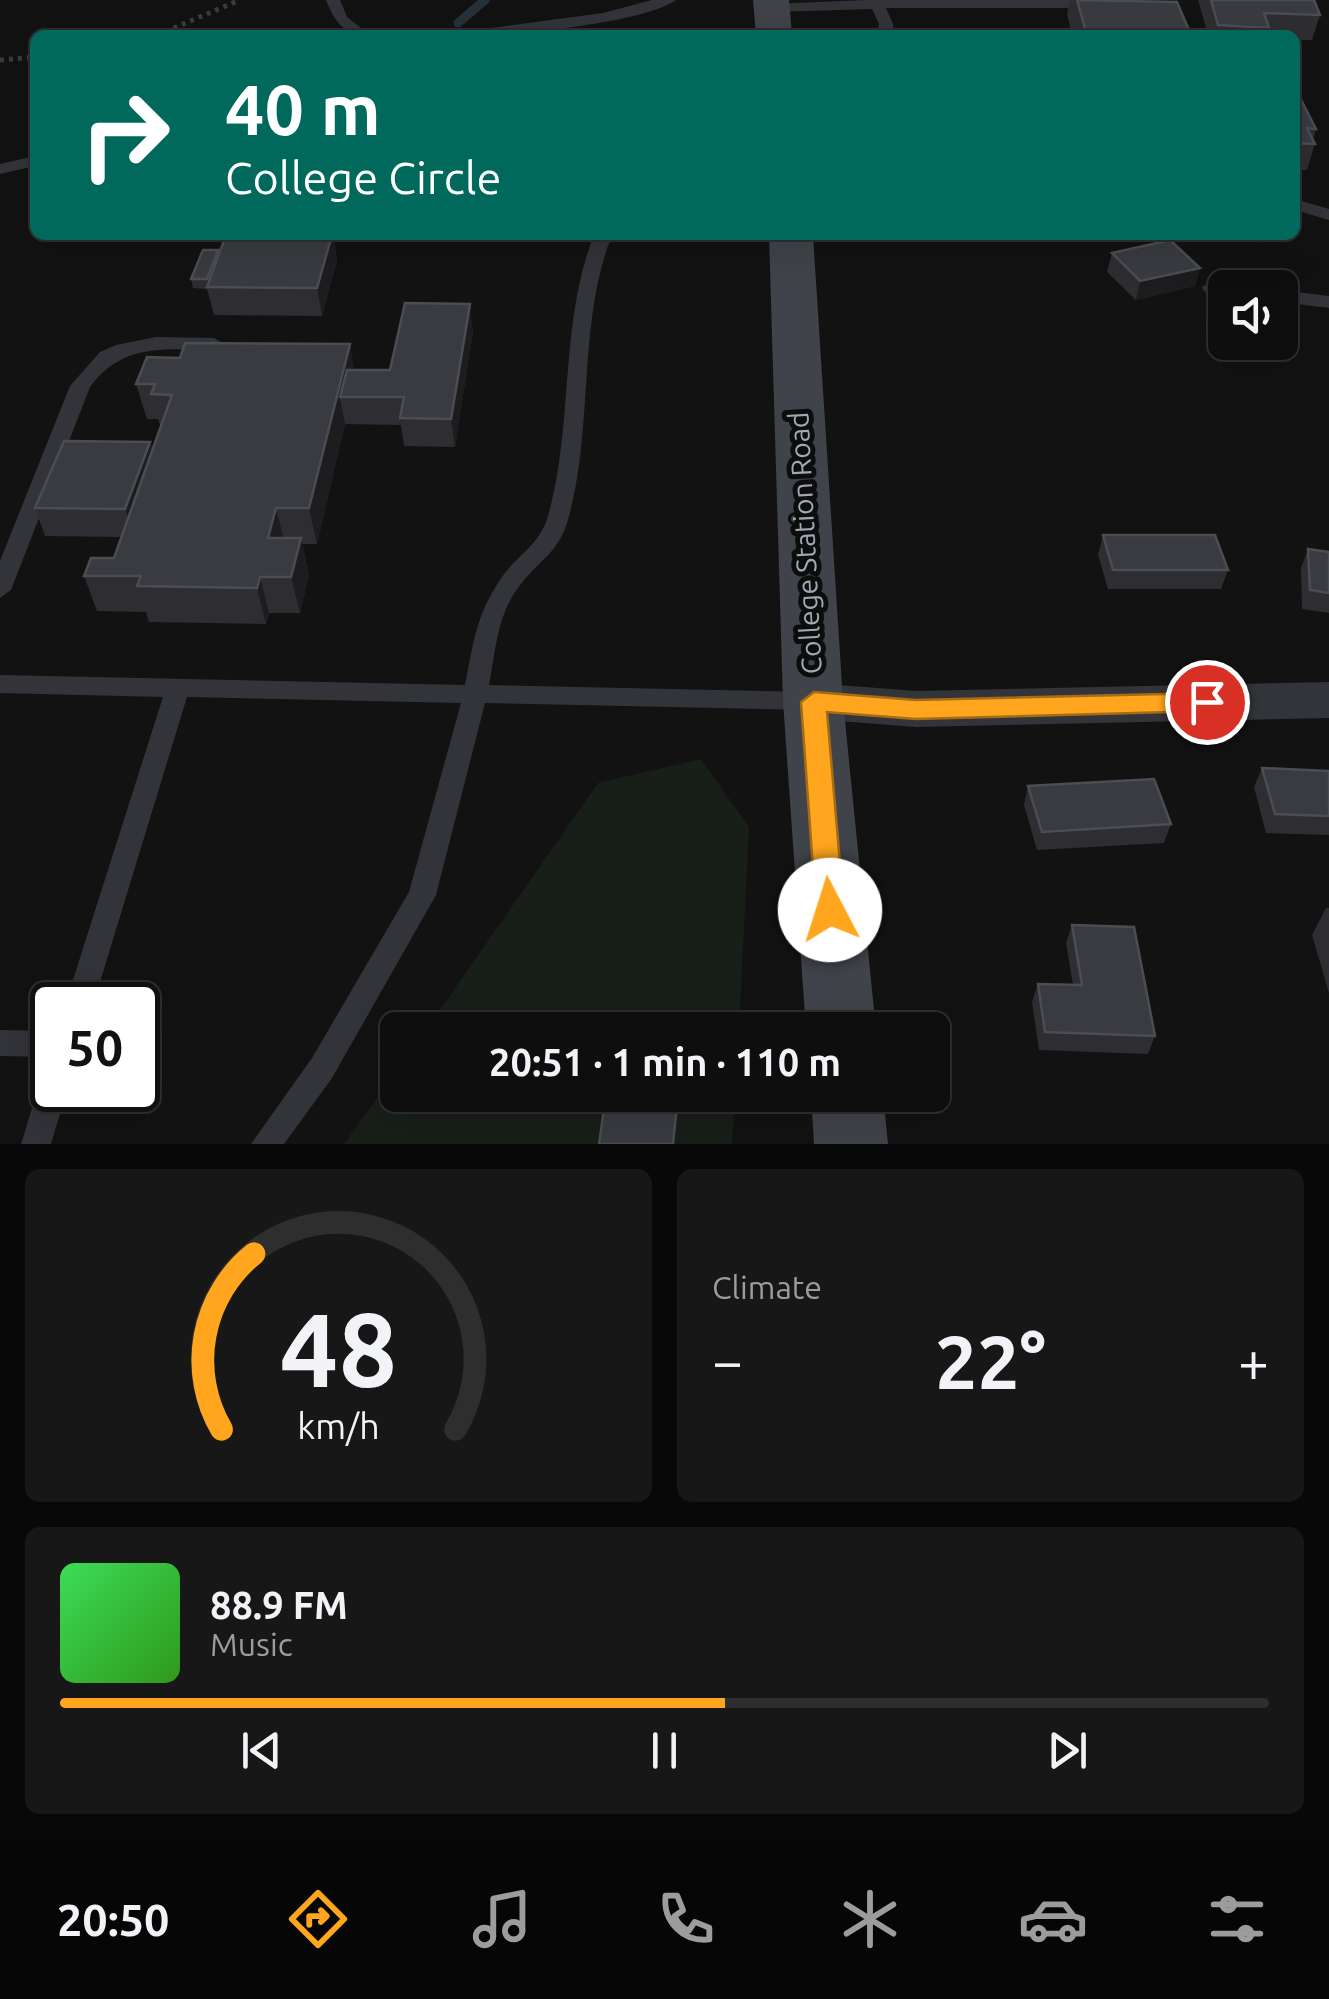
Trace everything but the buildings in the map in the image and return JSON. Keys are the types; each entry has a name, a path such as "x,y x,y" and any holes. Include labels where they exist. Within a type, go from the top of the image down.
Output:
{"main road":[{"name":"College Station Road","path":"791,240 814,702 840,1012"},
{"path":"848,1112 851,1144"}],"street":[{"path":"814,702 916,709 1329,700"}],"lane":[{"path":"333,0 341,19 355,30"},
{"path":"584,20 585,0"},
{"path":"604,17 605,0"},
{"path":"512,30 604,17 624,6 669,0"},
{"path":"877,2 885,30"},
{"path":"772,14 877,2 1120,5"},
{"path":"0,169 30,161"},
{"path":"1300,206 1329,215"},
{"path":"266,1144 322,1068 422,895 476,693 494,606 513,578 548,545 559,515 577,403 589,270 601,240"},
{"path":"1298,298 1329,302"},
{"path":"0,590 80,386 94,363 117,348 142,344 240,344"},
{"path":"0,684 814,702"},
{"path":"85,982 178,688"},
{"path":"0,1043 30,1044"},
{"path":"36,1144 45,1112"}],"path":[{"path":"169,30 240,0"},
{"path":"0,60 30,57"}],"shaded area":[{"path":"701,759 749,827 740,1012 439,1012 598,783"},
{"path":"380,1094 380,1112 734,1112 732,1144 344,1144"}],"waterway":[{"path":"458,23 485,0"}],"route":[{"path":"830,910 814,702 916,709 1207,702"}]}
